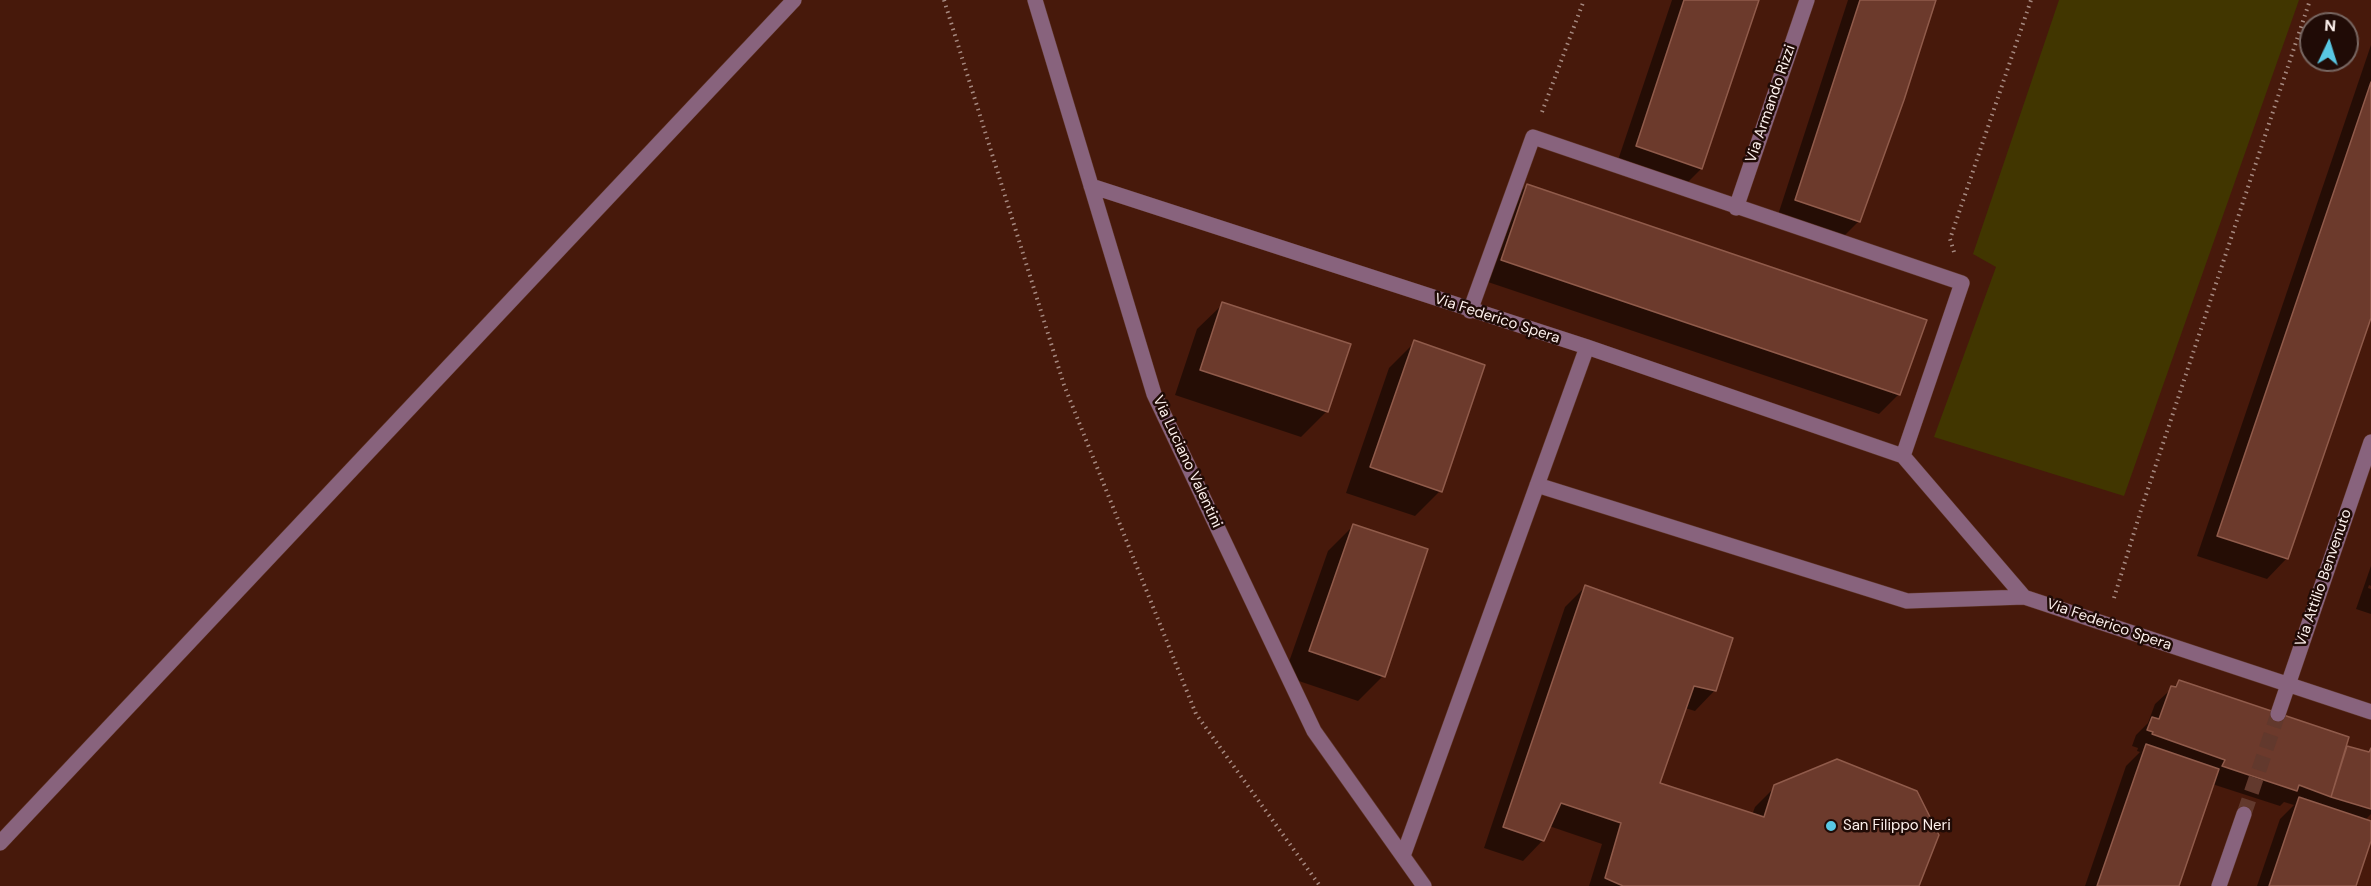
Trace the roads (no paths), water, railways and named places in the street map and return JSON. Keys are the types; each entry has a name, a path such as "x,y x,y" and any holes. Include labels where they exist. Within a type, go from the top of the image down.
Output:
{"street":[{"path":"0,843 794,0"},
{"name":"Via Luciano Valentini","path":"1035,0 1154,394 1314,731 1424,886"},
{"name":"Via Armando Rizzi","path":"1736,208 1807,0"},
{"path":"1470,311 1533,137 1962,284 1903,456 2024,597"},
{"name":"Via Federico Spera","path":"1091,186 1470,311 1587,347 1903,456"},
{"path":"1403,856 1587,347"},
{"name":"Via Attilio Benvenuto","path":"2278,714 2371,442"},
{"path":"1537,485 1907,601 2024,597"},
{"name":"Via Federico Spera","path":"2024,597 2371,712"},
{"path":"2219,886 2244,814"}],"tunnel":[{"path":"2244,814 2278,714"}],"place":[{"name":"San Filippo Neri","path":"1831,826"}]}
